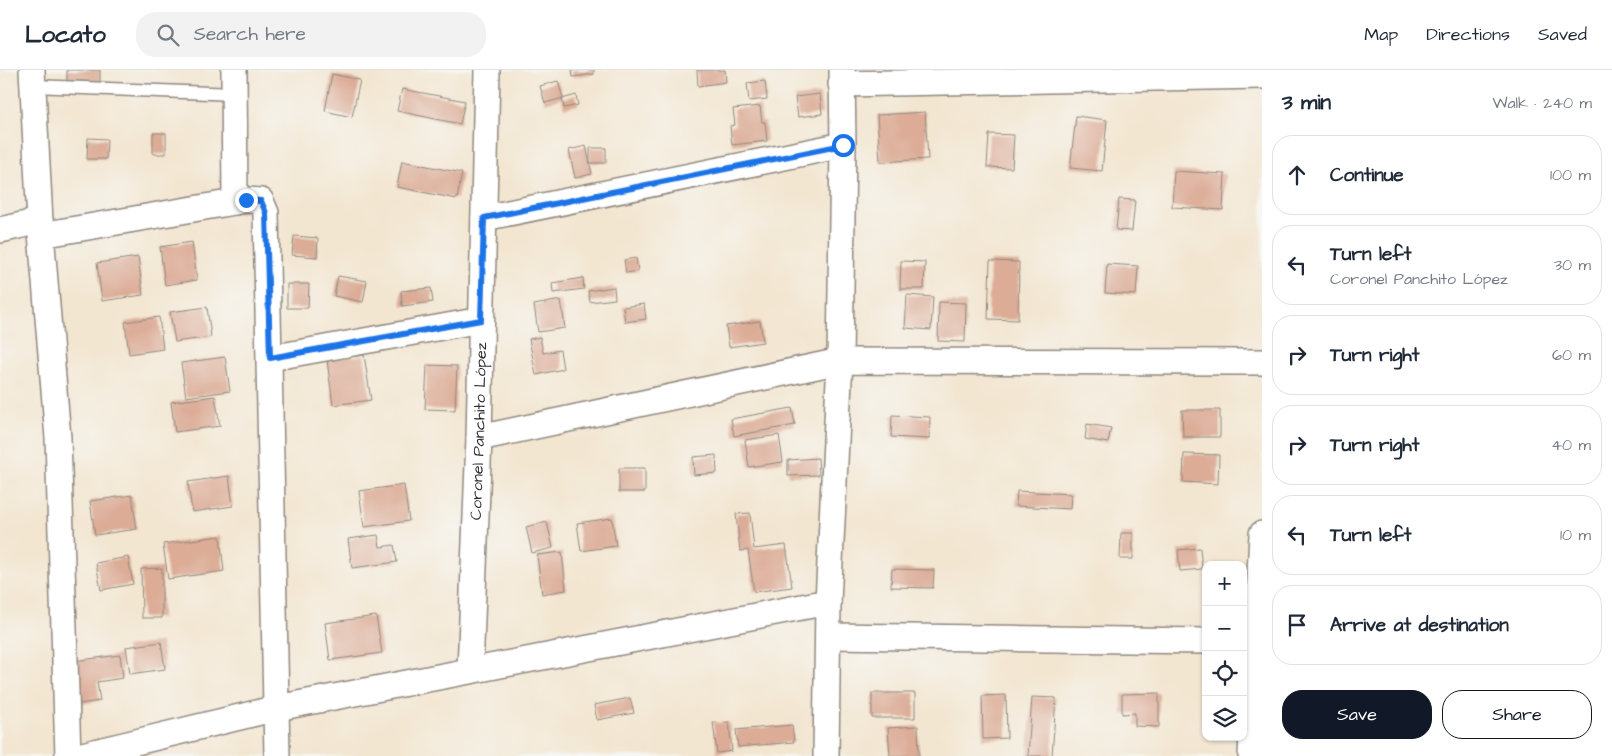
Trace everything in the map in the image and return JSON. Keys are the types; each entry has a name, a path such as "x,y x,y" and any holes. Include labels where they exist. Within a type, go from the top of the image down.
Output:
{"street":[{"name":"Coronel Panchito López","path":"470,671 479,438 487,70"},
{"path":"826,756 828,602 840,361 842,77 1262,76"},
{"path":"32,78 41,228 58,438 68,756"},
{"path":"234,82 235,202"},
{"path":"484,218 843,145"},
{"path":"0,230 41,228 235,202 261,201 266,213 277,756"},
{"path":"270,358 481,320"},
{"path":"479,438 840,361 1262,362"},
{"path":"1251,756 1250,642 1262,534"},
{"path":"78,756 277,708 828,602"},
{"path":"828,636 1202,641"}],"lane":[{"path":"32,78 234,82"}],"building":[{"path":"67,70 100,70 100,82 67,81"},
{"path":"572,70 594,70 594,74 573,77"},
{"path":"697,70 725,70 726,82 698,86"},
{"path":"332,74 360,80 352,117 325,111"},
{"path":"558,81 563,98 545,103 540,86"},
{"path":"765,81 767,99 749,101 747,83"},
{"path":"402,89 465,101 460,124 397,111"},
{"path":"820,94 822,114 798,117 795,97"},
{"path":"576,95 578,105 564,108 562,99"},
{"path":"760,106 762,122 765,122 767,141 732,145 730,126 735,125 733,109"},
{"path":"925,112 928,159 880,162 877,115"},
{"path":"1076,116 1107,120 1102,171 1070,168"},
{"path":"153,133 166,133 166,154 153,154"},
{"path":"989,134 1014,135 1012,168 987,167"},
{"path":"88,138 107,139 106,159 87,159"},
{"path":"586,146 592,174 575,178 569,150"},
{"path":"590,148 606,148 606,163 590,163"},
{"path":"402,161 462,173 457,199 397,187"},
{"path":"1174,171 1225,174 1223,210 1172,207"},
{"path":"1119,199 1135,200 1132,231 1116,230"},
{"path":"294,236 318,238 317,257 292,255"},
{"path":"192,242 197,280 165,285 160,247"},
{"path":"138,257 143,295 102,301 97,263"},
{"path":"636,258 638,271 626,273 624,260"},
{"path":"901,261 925,262 924,289 900,289"},
{"path":"990,261 1019,262 1018,320 988,319"},
{"path":"1107,264 1138,266 1136,295 1105,293"},
{"path":"338,276 367,281 363,302 334,296"},
{"path":"583,278 584,289 553,293 552,283"},
{"path":"287,284 309,284 308,308 287,308"},
{"path":"614,287 615,299 590,302 588,291"},
{"path":"431,288 433,302 402,306 401,291"},
{"path":"907,295 933,297 931,330 905,328"},
{"path":"561,300 565,328 538,332 534,305"},
{"path":"939,302 966,303 965,342 938,341"},
{"path":"644,304 646,319 625,322 623,307"},
{"path":"207,307 211,337 175,342 170,312"},
{"path":"159,317 163,349 129,354 125,322"},
{"path":"760,321 763,342 729,347 726,326"},
{"path":"540,337 543,353 560,350 563,369 536,375 529,339"},
{"path":"364,355 371,400 333,405 327,360"},
{"path":"225,357 230,391 186,397 181,363"},
{"path":"427,365 457,366 455,410 425,409"},
{"path":"215,396 220,426 175,432 171,402"},
{"path":"792,408 795,425 734,436 731,419"},
{"path":"1182,410 1220,410 1220,437 1183,437"},
{"path":"892,415 930,417 929,439 891,437"},
{"path":"1087,424 1111,428 1108,443 1085,439"},
{"path":"779,435 783,462 749,467 745,440"},
{"path":"1184,454 1219,455 1218,484 1183,482"},
{"path":"716,455 717,473 694,475 693,457"},
{"path":"818,458 819,475 788,476 788,460"},
{"path":"619,468 645,468 645,492 619,492"},
{"path":"229,476 233,506 192,512 188,482"},
{"path":"404,485 409,521 364,527 359,491"},
{"path":"1017,491 1071,494 1070,509 1016,506"},
{"path":"132,495 137,529 95,535 90,501"},
{"path":"750,513 754,549 786,545 792,587 754,592 748,550 740,551 736,514"},
{"path":"612,518 616,546 581,551 577,523"},
{"path":"547,522 553,548 532,553 526,527"},
{"path":"1121,533 1133,533 1133,559 1120,559"},
{"path":"378,535 380,547 394,545 397,562 352,568 348,539"},
{"path":"220,536 224,571 168,579 163,544"},
{"path":"1200,548 1202,569 1180,571 1178,550"},
{"path":"562,552 566,590 542,594 537,555"},
{"path":"128,557 133,584 101,590 96,563"},
{"path":"162,568 162,618 142,618 141,569"},
{"path":"892,569 934,570 933,588 891,587"},
{"path":"376,616 382,653 330,660 325,623"},
{"path":"161,642 165,669 130,674 126,647"},
{"path":"120,655 123,678 97,682 100,701 79,704 73,661"},
{"path":"872,693 915,693 915,718 872,718"},
{"path":"1159,693 1159,727 1135,726 1135,713 1122,714 1122,694"},
{"path":"1006,695 1007,738 983,739 982,696"},
{"path":"1032,697 1056,698 1052,756 1028,756"},
{"path":"630,698 634,713 597,720 594,705"},
{"path":"729,722 732,751 717,753 713,723"},
{"path":"792,725 794,742 738,747 736,730"},
{"path":"918,726 919,756 890,756 888,728"}],"route":[{"path":"246,200 261,201 266,213 270,358 481,320 484,218 843,145"}]}
